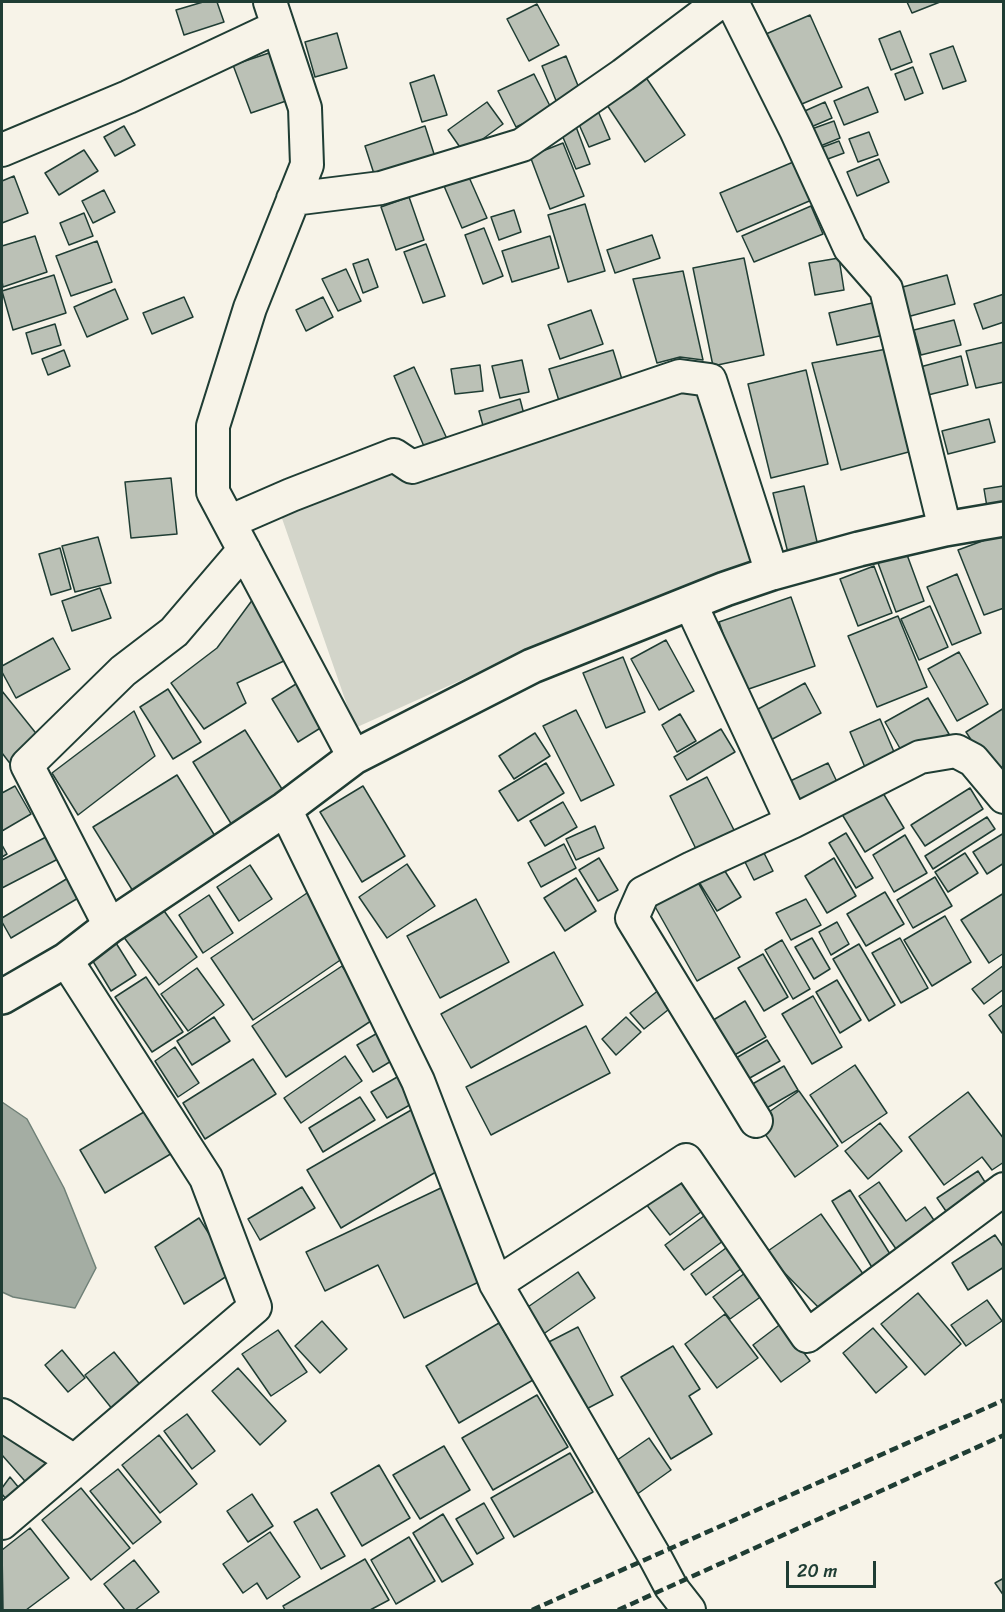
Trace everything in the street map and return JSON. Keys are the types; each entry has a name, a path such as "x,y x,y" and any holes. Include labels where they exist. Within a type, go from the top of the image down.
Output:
{"street":[{"path":"293,199 381,188 522,145 623,75 720,2"},
{"path":"732,2 796,130 850,248 886,289 945,529"},
{"path":"2,150 128,97 274,14 305,108 307,165 250,308 213,426 213,492 354,757"},
{"path":"229,522 394,455 412,467 680,376 710,380 772,573"},
{"path":"2,997 66,960 110,926 285,809 354,757 532,666 772,573 859,549 945,529 1004,519"},
{"path":"110,926 27,765 123,671 174,632 244,550"},
{"path":"690,603 792,822"},
{"path":"756,1121 632,918 643,893 792,822 920,757 956,751 973,760 1004,797"},
{"path":"285,809 418,1081 496,1284 671,1587 689,1611"},
{"path":"2,1523 255,1307 206,1178 66,960"},
{"path":"496,1284 686,1160 807,1336 1004,1189"},
{"path":"2,1415 74,1461"}],"shaded area":[{"path":"699,388 758,561 537,646 355,728 277,504"},
{"path":"2,1102 27,1119 64,1188 96,1268 75,1308 13,1297 2,1292"}],"building":[{"path":"203,2 217,2 224,22 184,35 176,10"},
{"path":"907,2 940,2 912,13"},
{"path":"537,4 559,45 529,61 507,19"},
{"path":"810,15 842,87 790,109 759,37"},
{"path":"900,31 912,62 891,70 879,39"},
{"path":"337,33 347,68 315,77 305,42"},
{"path":"953,46 966,81 943,89 930,54"},
{"path":"269,53 286,101 251,113 233,65"},
{"path":"566,56 583,98 559,108 542,66"},
{"path":"913,67 923,93 905,100 895,74"},
{"path":"534,74 552,110 516,127 498,91"},
{"path":"434,75 447,115 422,122 410,83"},
{"path":"645,76 685,135 645,162 605,102"},
{"path":"868,87 878,112 844,125 834,101"},
{"path":"487,102 503,124 464,153 448,130"},
{"path":"825,102 832,118 804,130 798,114"},
{"path":"598,111 610,139 589,147 577,120"},
{"path":"834,121 840,138 813,149 806,131"},
{"path":"575,124 590,164 576,169 560,130"},
{"path":"124,126 135,145 115,156 104,137"},
{"path":"425,126 436,160 376,180 365,146"},
{"path":"869,132 878,155 858,162 849,139"},
{"path":"839,141 844,153 817,163 812,151"},
{"path":"563,143 584,196 550,209 530,156"},
{"path":"84,150 98,171 59,195 45,173"},
{"path":"879,159 889,182 857,196 847,172"},
{"path":"798,160 814,199 737,232 720,193"},
{"path":"468,175 487,218 462,228 444,186"},
{"path":"14,176 28,213 2,223 2,181"},
{"path":"104,190 115,212 93,223 82,201"},
{"path":"409,197 424,240 396,250 381,207"},
{"path":"585,204 605,271 568,282 548,215"},
{"path":"811,206 823,234 754,262 742,236"},
{"path":"514,210 521,232 499,240 491,217"},
{"path":"84,213 93,236 69,245 60,223"},
{"path":"484,228 503,276 483,284 465,235"},
{"path":"652,235 660,258 615,273 607,250"},
{"path":"35,236 47,272 3,287 2,246"},
{"path":"550,236 559,268 512,282 502,251"},
{"path":"97,241 112,282 71,296 56,256"},
{"path":"426,244 445,296 423,303 404,252"},
{"path":"744,258 764,355 713,366 693,268"},
{"path":"839,258 844,290 815,295 809,263"},
{"path":"368,259 378,287 363,293 353,264"},
{"path":"346,269 361,301 338,311 322,279"},
{"path":"683,271 703,360 680,357 657,363 633,279"},
{"path":"54,275 66,313 13,330 2,291"},
{"path":"947,275 955,304 907,317 899,288"},
{"path":"115,289 128,319 87,337 74,307"},
{"path":"1004,294 1004,322 983,329 974,304"},
{"path":"184,297 193,317 152,334 143,313"},
{"path":"323,297 333,317 306,331 296,310"},
{"path":"881,301 889,334 837,345 829,313"},
{"path":"591,310 603,344 560,359 548,325"},
{"path":"954,320 961,345 921,355 914,330"},
{"path":"55,324 61,345 32,354 26,333"},
{"path":"1004,342 1004,382 976,388 966,351"},
{"path":"892,348 916,450 841,470 812,363"},
{"path":"64,350 70,366 48,375 42,359"},
{"path":"613,350 624,386 560,404 549,369"},
{"path":"961,356 968,385 928,395 920,367"},
{"path":"522,360 529,392 500,398 492,366"},
{"path":"480,365 483,391 455,394 451,369"},
{"path":"414,367 448,441 426,451 394,376"},
{"path":"806,370 828,464 771,478 748,384"},
{"path":"520,399 526,422 485,433 479,411"},
{"path":"989,419 995,442 948,454 942,431"},
{"path":"171,478 177,534 131,538 125,482"},
{"path":"804,486 818,546 788,553 773,493"},
{"path":"1003,486 1004,505 987,507 984,489"},
{"path":"1004,533 1004,608 984,615 958,550"},
{"path":"98,537 111,583 75,592 62,546"},
{"path":"60,548 71,589 51,595 39,554"},
{"path":"906,552 924,601 896,612 878,563"},
{"path":"874,566 892,613 858,626 840,579"},
{"path":"957,574 981,633 952,645 927,587"},
{"path":"100,588 111,618 72,631 62,601"},
{"path":"256,595 288,659 237,683 246,703 204,729 171,683 217,648"},
{"path":"791,597 815,666 743,691 719,622"},
{"path":"930,606 948,647 919,660 901,619"},
{"path":"898,616 927,687 877,707 848,636"},
{"path":"53,638 70,669 16,698 2,672 2,666"},
{"path":"666,640 694,691 659,710 631,659"},
{"path":"959,652 988,704 957,721 928,669"},
{"path":"623,657 645,712 606,728 583,673"},
{"path":"304,679 330,722 298,742 272,699"},
{"path":"805,683 821,713 767,742 751,713"},
{"path":"168,689 201,742 173,759 140,707"},
{"path":"2,691 43,742 12,766 2,753"},
{"path":"928,698 949,734 906,759 885,722"},
{"path":"1004,708 1004,766 993,773 966,732"},
{"path":"576,710 614,785 581,801 543,726"},
{"path":"134,711 155,756 78,815 52,773"},
{"path":"680,714 696,741 677,752 662,725"},
{"path":"880,719 897,759 867,772 850,732"},
{"path":"721,729 735,752 687,780 674,757"},
{"path":"245,730 287,797 235,830 193,762"},
{"path":"535,733 550,756 514,779 499,756"},
{"path":"546,763 564,793 518,821 499,791"},
{"path":"828,763 838,784 797,804 786,783"},
{"path":"177,775 220,844 136,896 93,827"},
{"path":"707,777 735,832 697,851 670,796"},
{"path":"15,786 31,814 2,831 2,793"},
{"path":"363,786 405,856 362,882 320,812"},
{"path":"880,788 904,828 865,852 840,811"},
{"path":"970,788 983,809 925,846 911,825"},
{"path":"563,802 577,827 545,846 530,821"},
{"path":"987,817 995,829 933,869 925,856"},
{"path":"595,826 604,848 576,860 566,839"},
{"path":"846,833 873,878 856,888 829,843"},
{"path":"1004,833 1004,863 987,874 973,852"},
{"path":"905,835 927,873 894,892 873,855"},
{"path":"46,837 58,859 2,888 2,860"},
{"path":"759,843 773,871 754,880 740,852"},
{"path":"564,844 576,868 541,887 528,863"},
{"path":"2,845 7,854 2,857"},
{"path":"965,853 978,873 948,892 935,872"},
{"path":"599,858 618,890 598,901 579,870"},
{"path":"834,858 856,896 827,913 805,876"},
{"path":"407,864 435,906 387,938 359,897"},
{"path":"250,865 272,899 239,921 217,887"},
{"path":"723,868 741,897 717,911 699,882"},
{"path":"692,872 740,957 697,981 649,896"},
{"path":"73,875 85,894 11,938 2,918"},
{"path":"935,877 952,906 913,928 897,900"},
{"path":"576,878 596,911 565,931 544,898"},
{"path":"310,891 352,952 253,1020 211,958"},
{"path":"885,892 904,924 866,946 847,914"},
{"path":"1004,893 1004,953 989,963 961,920"},
{"path":"209,895 233,933 203,953 179,915"},
{"path":"476,899 509,962 440,998 407,936"},
{"path":"806,899 821,925 791,940 776,913"},
{"path":"162,908 197,957 159,985 123,936"},
{"path":"945,916 971,962 932,986 904,940"},
{"path":"837,922 849,944 831,955 819,932"},
{"path":"812,938 830,969 814,979 795,947"},
{"path":"900,938 928,988 901,1003 872,953"},
{"path":"782,940 810,989 793,999 765,950"},
{"path":"116,943 136,975 111,991 91,958"},
{"path":"859,944 895,1005 869,1021 833,959"},
{"path":"554,952 583,1005 471,1068 441,1014"},
{"path":"763,954 788,997 764,1011 738,968"},
{"path":"1004,965 1004,989 984,1004 972,989"},
{"path":"342,966 377,1017 286,1077 252,1026"},
{"path":"197,968 224,1005 188,1031 161,994"},
{"path":"146,977 183,1032 152,1052 115,997"},
{"path":"837,980 861,1020 840,1033 816,992"},
{"path":"665,985 678,1002 644,1029 630,1013"},
{"path":"813,996 842,1047 812,1064 782,1014"},
{"path":"745,1001 766,1037 731,1057 710,1022"},
{"path":"1004,1004 1004,1032 1002,1033 989,1015"},
{"path":"214,1017 230,1041 192,1065 177,1041"},
{"path":"626,1017 641,1032 616,1055 602,1039"},
{"path":"586,1026 610,1073 491,1135 466,1087"},
{"path":"386,1028 403,1054 373,1072 357,1045"},
{"path":"767,1040 780,1061 748,1079 736,1058"},
{"path":"175,1047 199,1083 178,1097 155,1061"},
{"path":"345,1056 362,1081 301,1123 284,1098"},
{"path":"253,1059 276,1094 205,1139 183,1103"},
{"path":"855,1065 887,1113 842,1143 810,1095"},
{"path":"784,1066 798,1090 763,1110 749,1086"},
{"path":"406,1072 422,1098 387,1118 371,1092"},
{"path":"799,1091 838,1146 795,1177 756,1121"},
{"path":"968,1092 1004,1139 1004,1162 992,1170 982,1157 944,1185 909,1137"},
{"path":"360,1097 375,1120 323,1152 309,1128"},
{"path":"154,1106 179,1149 105,1193 80,1150"},
{"path":"413,1109 446,1166 341,1228 307,1170"},
{"path":"880,1123 902,1151 868,1179 845,1151"},
{"path":"978,1171 990,1190 950,1217 937,1198"},
{"path":"686,1174 709,1206 670,1235 646,1204"},
{"path":"879,1182 906,1221 925,1207 940,1229 901,1256 859,1196"},
{"path":"302,1187 315,1208 260,1240 248,1219"},
{"path":"443,1187 487,1278 404,1318 378,1265 325,1291 306,1252"},
{"path":"850,1190 895,1262 876,1274 832,1201"},
{"path":"712,1210 731,1235 684,1270 665,1245"},
{"path":"821,1214 868,1281 821,1310 765,1253"},
{"path":"199,1218 233,1272 184,1304 155,1247"},
{"path":"995,1235 1004,1248 1004,1267 968,1290 952,1263"},
{"path":"734,1242 750,1262 706,1295 691,1274"},
{"path":"753,1267 770,1290 730,1319 713,1297"},
{"path":"578,1272 595,1298 542,1335 525,1309"},
{"path":"918,1293 961,1344 925,1375 881,1324"},
{"path":"987,1300 1002,1321 966,1346 951,1325"},
{"path":"725,1314 758,1358 717,1388 685,1344"},
{"path":"322,1321 347,1349 320,1373 295,1346"},
{"path":"499,1323 533,1380 459,1423 426,1366"},
{"path":"782,1323 810,1361 781,1382 753,1345"},
{"path":"578,1327 613,1395 575,1415 539,1347"},
{"path":"873,1328 907,1367 876,1393 843,1353"},
{"path":"278,1330 307,1372 271,1396 242,1354"},
{"path":"673,1346 700,1389 689,1396 712,1434 671,1459 621,1377"},
{"path":"62,1350 85,1378 68,1392 45,1365"},
{"path":"114,1352 142,1387 113,1410 85,1375"},
{"path":"238,1368 286,1421 260,1445 212,1391"},
{"path":"537,1395 568,1447 493,1490 462,1438"},
{"path":"187,1414 215,1451 192,1469 164,1431"},
{"path":"2,1431 60,1463 31,1488 2,1455"},
{"path":"159,1435 197,1484 160,1513 122,1465"},
{"path":"649,1438 671,1470 636,1495 613,1463"},
{"path":"444,1446 470,1490 420,1519 393,1475"},
{"path":"570,1453 593,1492 514,1537 491,1498"},
{"path":"379,1465 410,1518 362,1546 331,1493"},
{"path":"118,1469 161,1522 133,1544 90,1491"},
{"path":"10,1477 24,1494 10,1504 2,1494 2,1488"},
{"path":"81,1488 130,1548 91,1580 42,1520"},
{"path":"252,1494 273,1526 248,1542 227,1511"},
{"path":"484,1503 504,1538 477,1554 456,1519"},
{"path":"317,1509 345,1556 321,1569 294,1522"},
{"path":"443,1514 473,1564 442,1582 413,1533"},
{"path":"30,1528 69,1578 26,1610 3,1610 2,1550"},
{"path":"270,1532 300,1577 267,1599 257,1583 243,1593 223,1564"},
{"path":"409,1537 435,1581 396,1604 371,1560"},
{"path":"365,1559 389,1600 370,1610 285,1610 283,1606"},
{"path":"134,1560 159,1592 135,1610 125,1610 104,1584"},
{"path":"1004,1578 1004,1596 995,1583"}],"railway":[{"path":"532,1610 1004,1400"},
{"path":"618,1610 1004,1435"}]}
